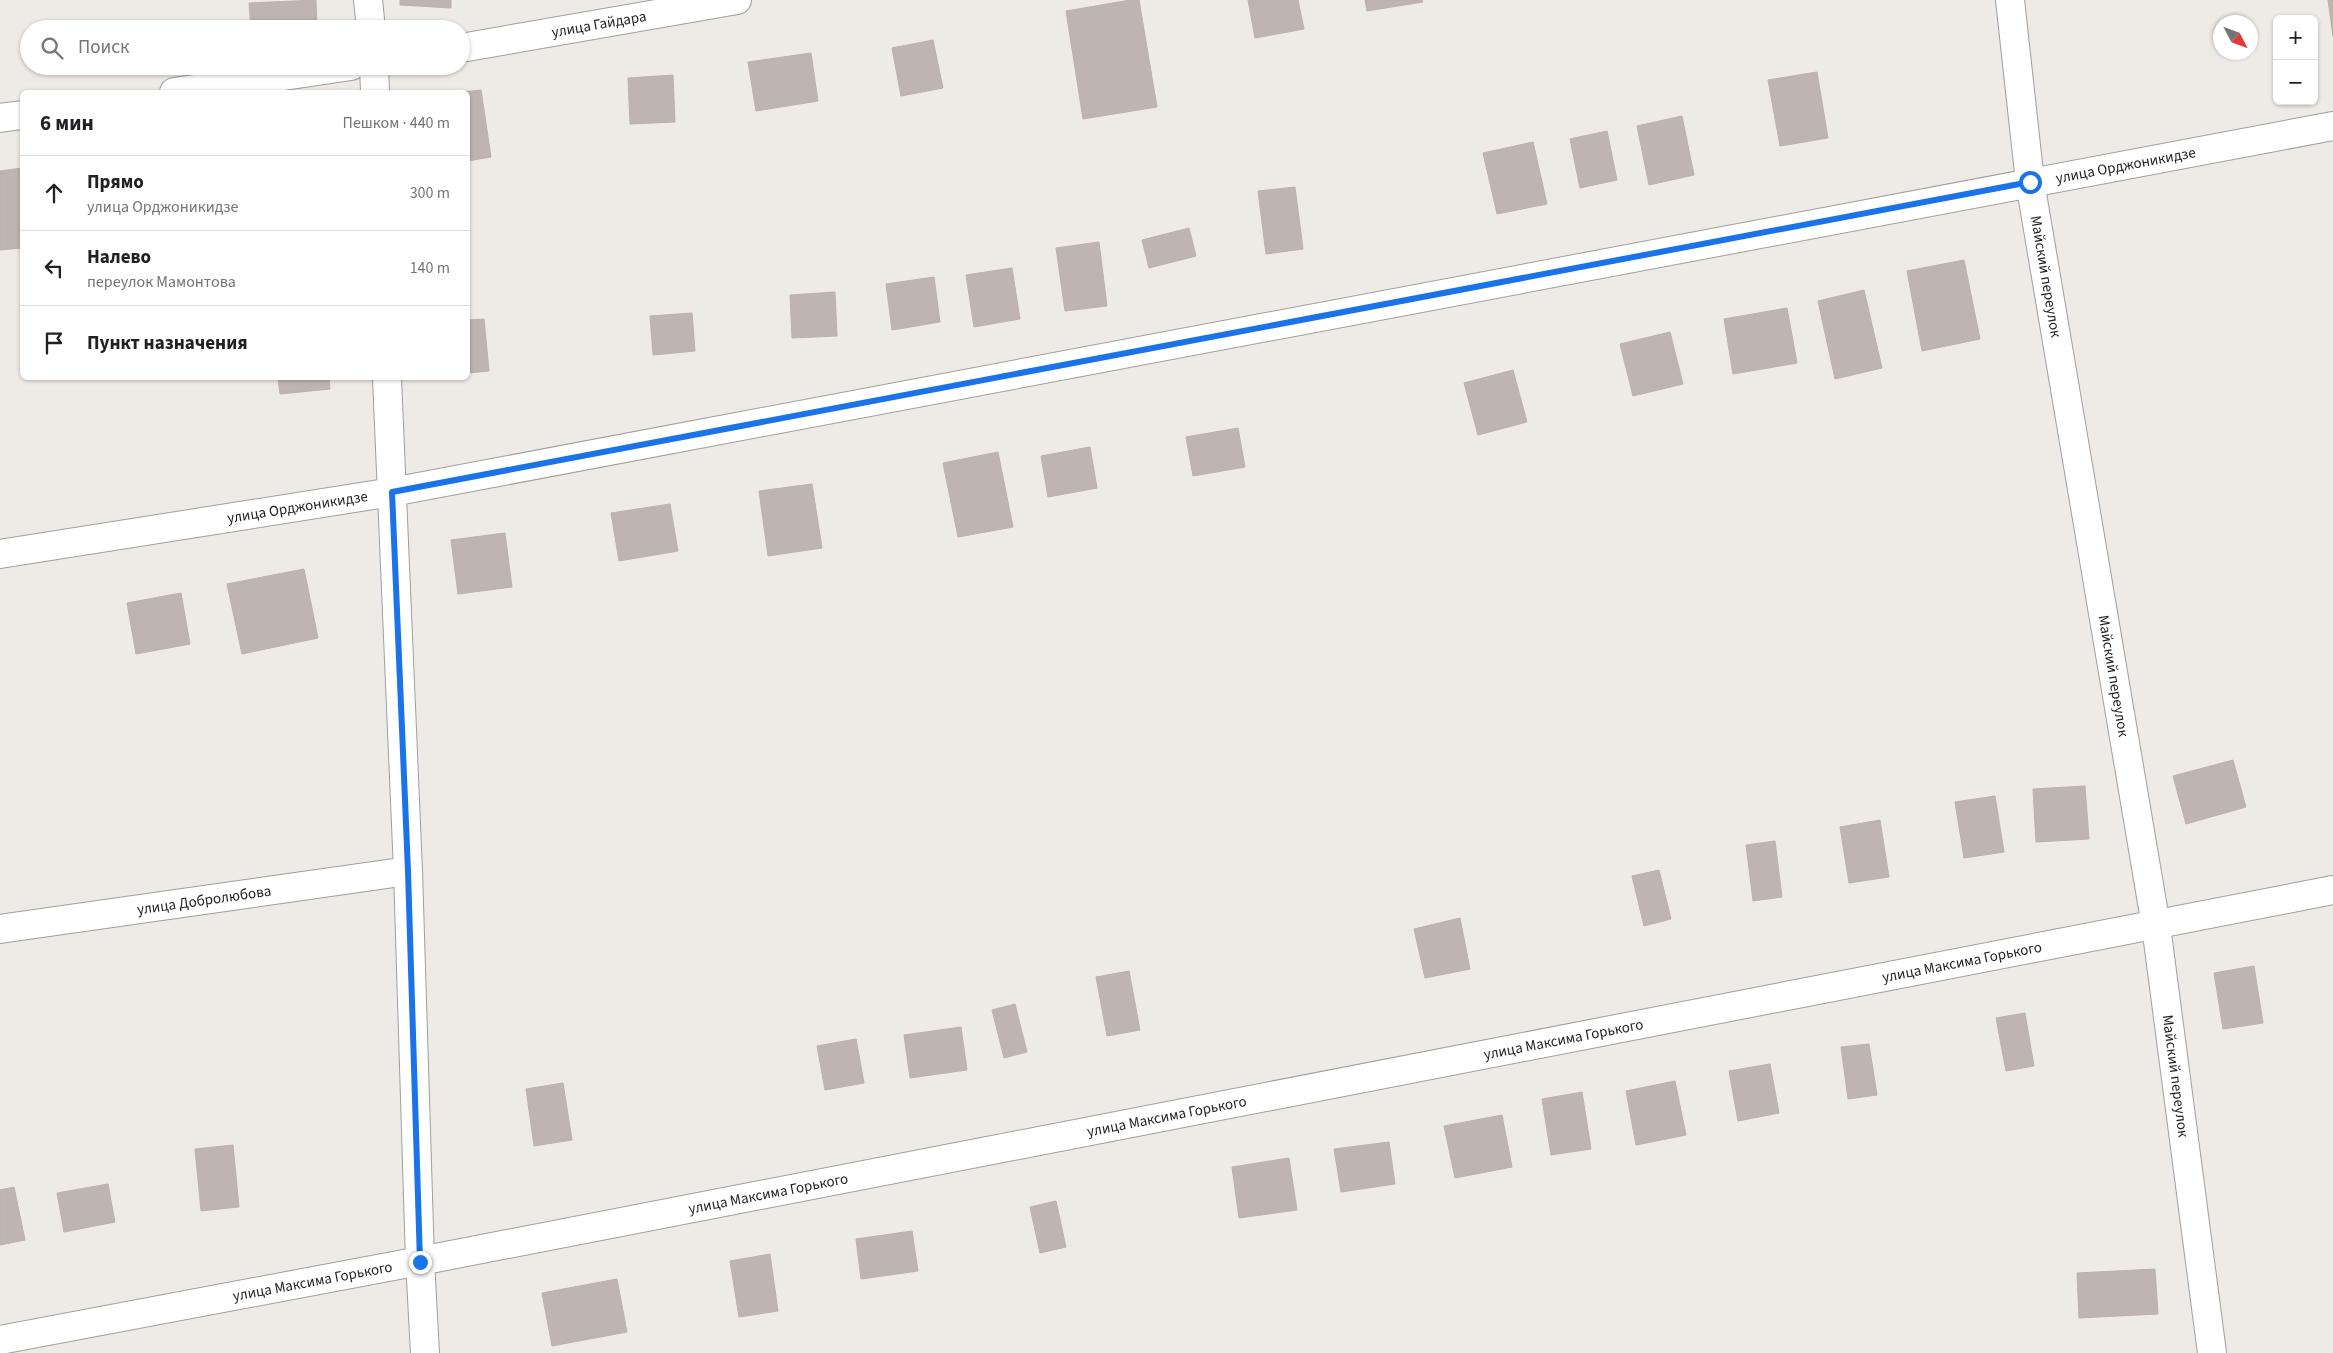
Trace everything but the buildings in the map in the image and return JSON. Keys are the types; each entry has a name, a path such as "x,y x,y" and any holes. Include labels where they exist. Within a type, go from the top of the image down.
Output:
{"street":[{"path":"368,0 370,20"},
{"name":"улица Гайдара","path":"470,46 737,0"},
{"name":"Майский переулок","path":"2010,0 2030,182 2156,926 2212,1353"},
{"path":"188,90 290,75"},
{"path":"374,75 375,90"},
{"path":"0,118 20,115"},
{"name":"улица Орджоникидзе","path":"0,554 392,492 2333,126"},
{"path":"387,380 408,871 420,1262 425,1353"},
{"name":"улица Добролюбова","path":"0,930 408,871"},
{"name":"улица Максима Горького","path":"0,1340 420,1262 2156,926 2333,890"}],"route":[{"path":"420,1262 408,871 392,492 2030,182"}]}
